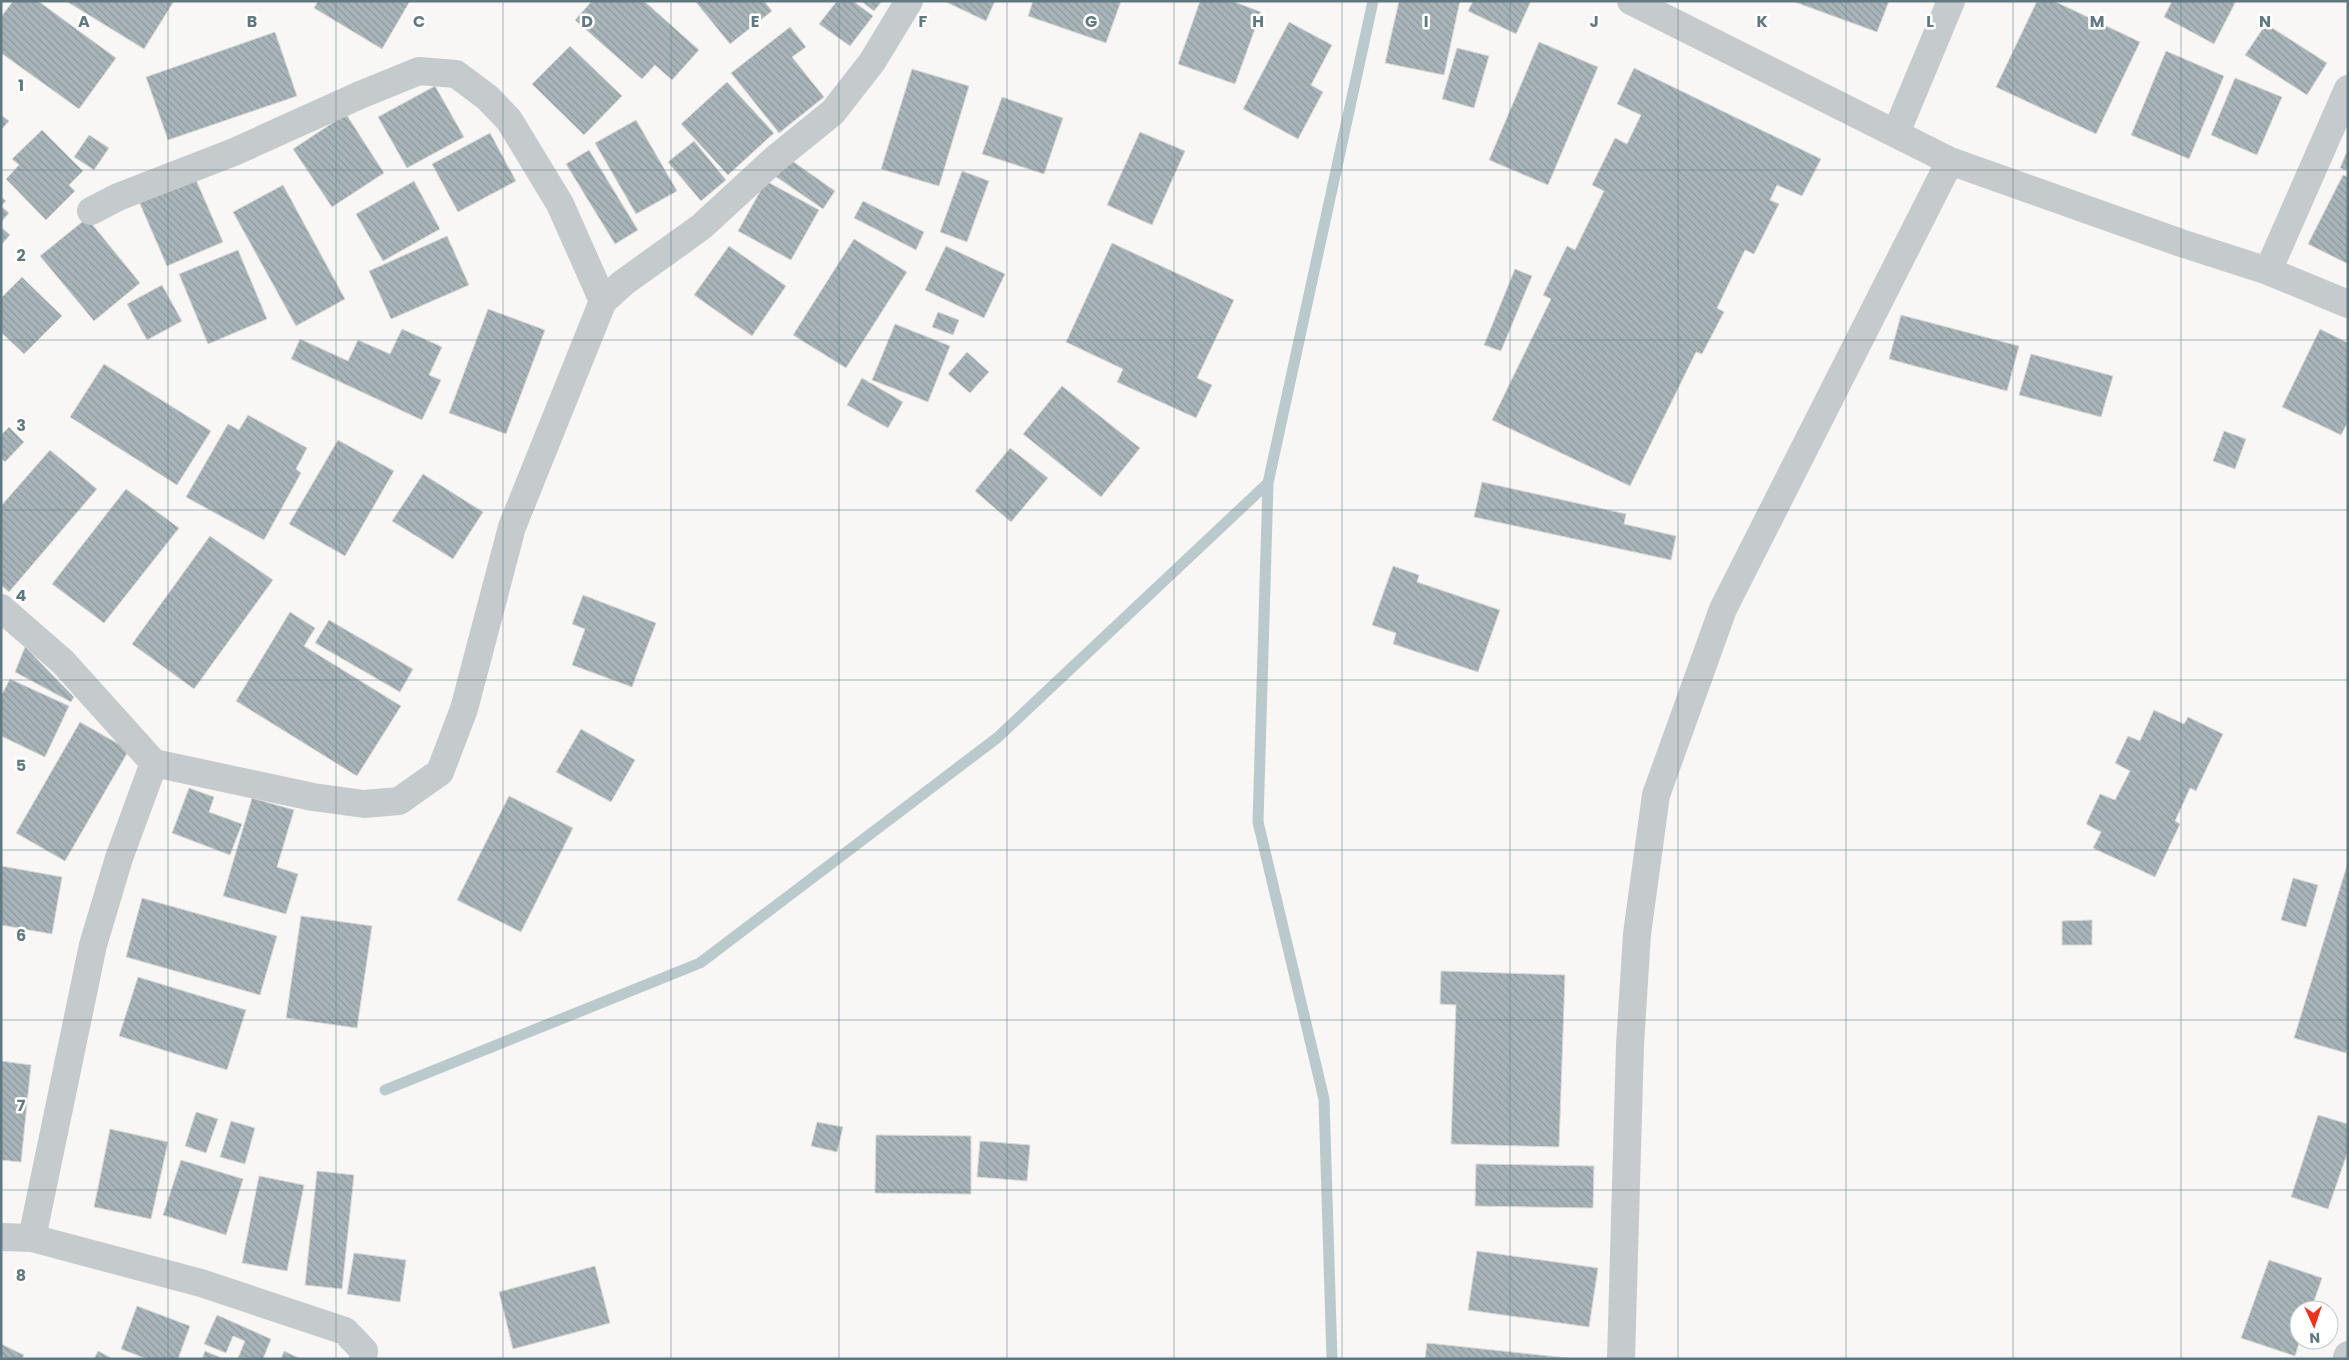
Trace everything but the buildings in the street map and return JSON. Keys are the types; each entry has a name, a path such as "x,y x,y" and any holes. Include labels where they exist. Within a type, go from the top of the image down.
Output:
{"street":[{"path":"1,608 63,662 154,762 313,796 364,804 400,801 440,772 464,709 512,527 604,301 623,283 701,227 776,159 833,112 872,62 909,1"},
{"path":"1631,1 1950,161 2181,243 2268,271 2348,304"},
{"path":"1896,133 1951,1"},
{"path":"91,211 118,197 234,152 360,95 419,71 456,74 488,98 509,120 560,204 604,301"},
{"path":"2268,271 2348,89"},
{"path":"1621,1359 1630,1045 1637,934 1656,796 1723,608 1950,161"},
{"path":"32,1238 94,946 120,858 154,762"},
{"path":"1,1237 32,1238 201,1283 345,1331 364,1352 363,1359"}],"waterway":[{"path":"1332,1359 1324,1099 1258,822 1268,483 1373,1"},
{"path":"385,1090 700,963 997,738 1268,483"}]}
